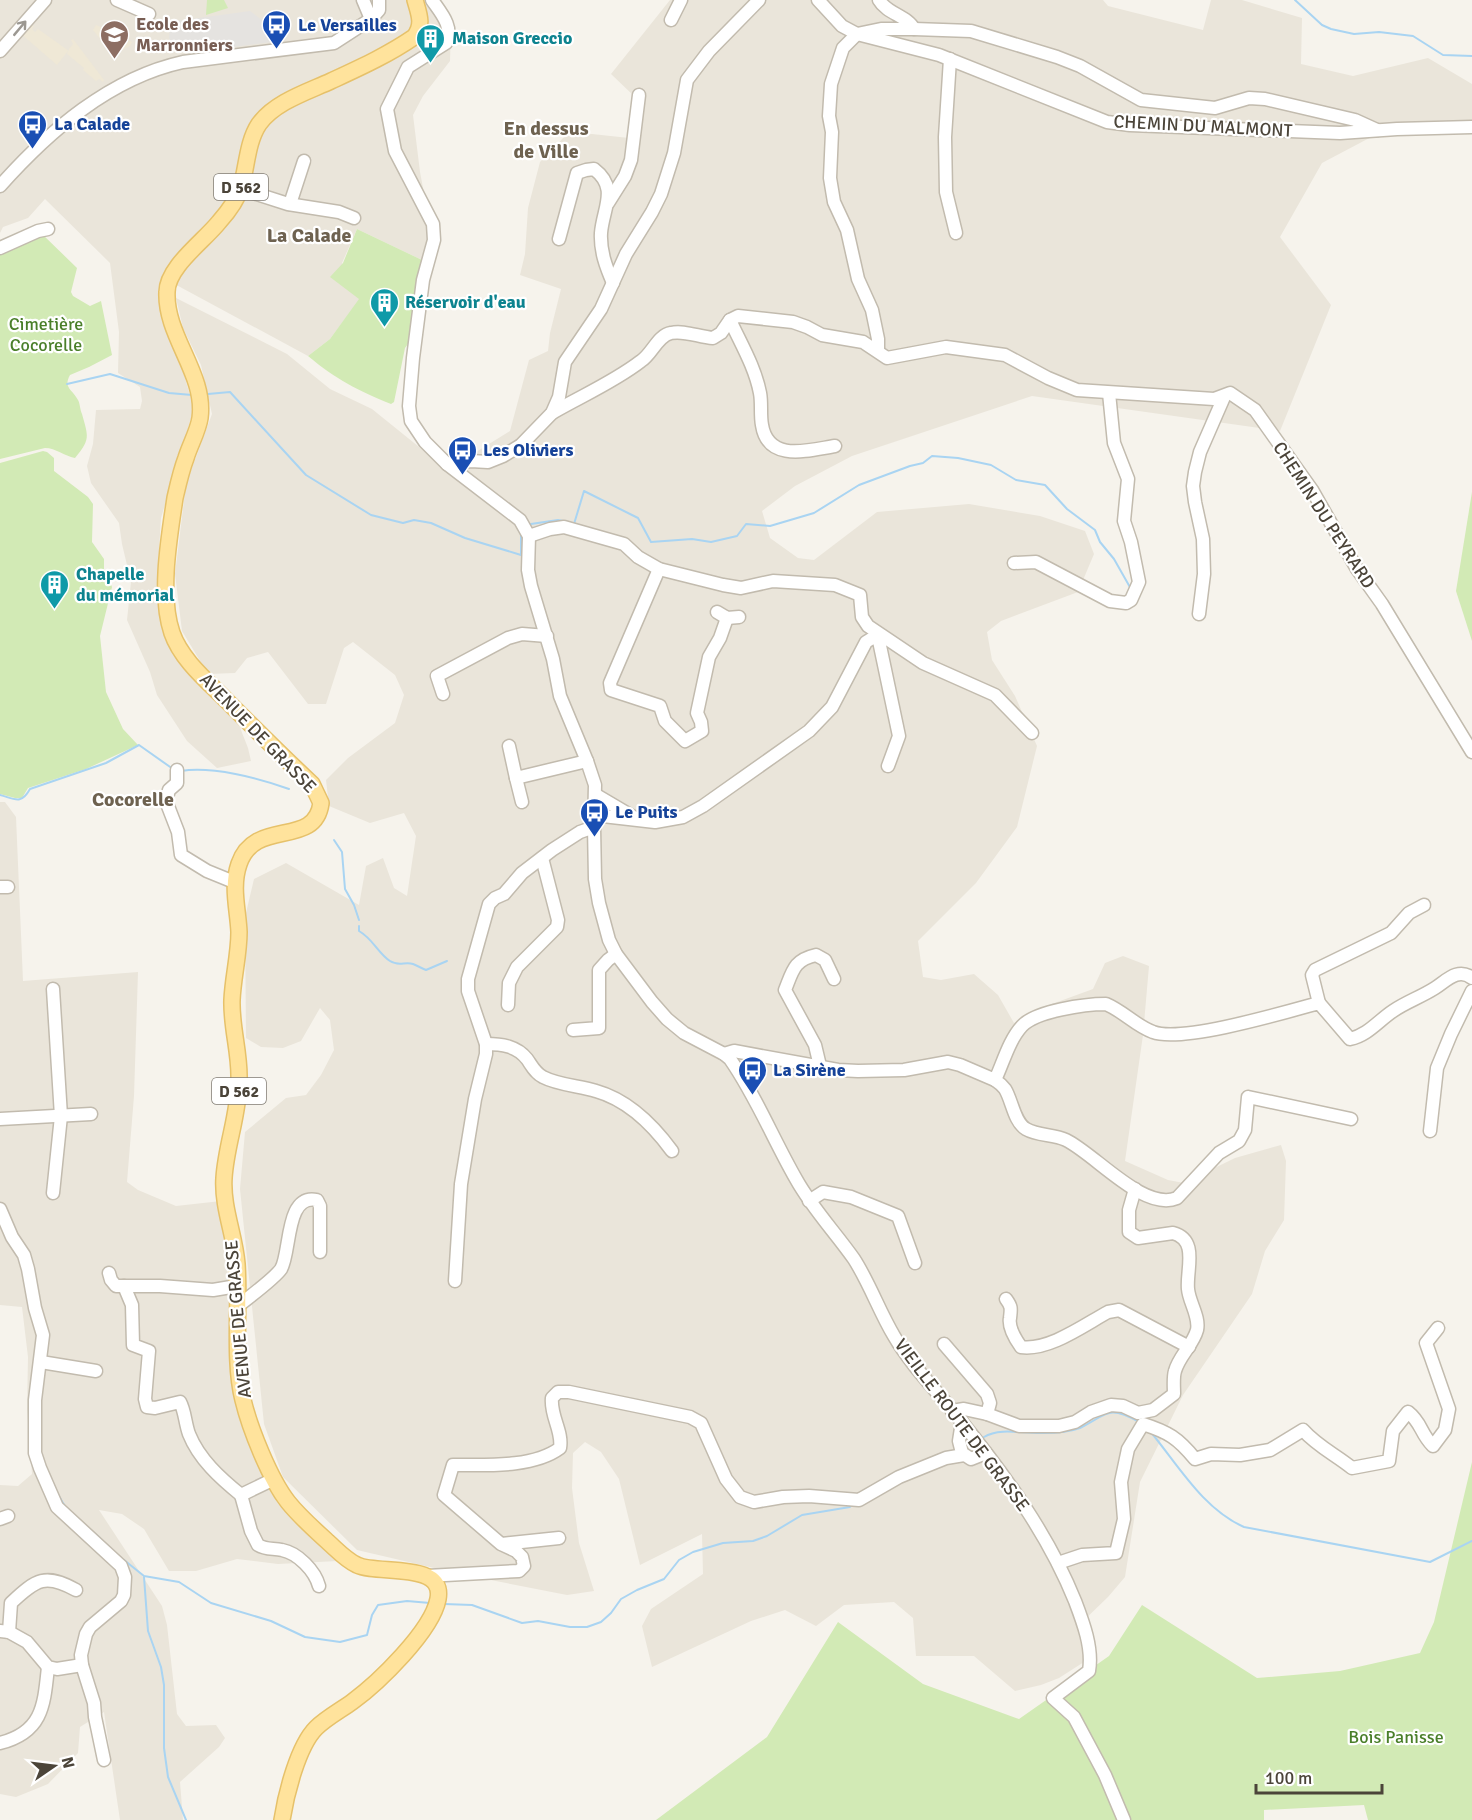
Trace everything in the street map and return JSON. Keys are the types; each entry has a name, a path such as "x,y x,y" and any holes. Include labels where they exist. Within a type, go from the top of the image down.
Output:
{"main road":[{"name":"AVENUE DE GRASSE","path":"414,0 421,24 414,37 362,67 285,104 265,117 252,138 241,189 235,202 218,224 179,265 167,286 167,302 171,317 197,386 201,410 175,498 167,565 168,613 175,641 182,652 208,682 312,784 321,803 316,820 310,825 267,837 246,850 237,868 234,882 239,948 232,998 232,1016 240,1080 224,1178 237,1263 239,1381 243,1401 274,1479 286,1500 305,1521 357,1566 427,1575"},
{"path":"282,1820 300,1758 317,1727 355,1700 411,1646 427,1626 438,1598 437,1586 427,1575"}],"street":[{"path":"117,0 149,15"},
{"path":"363,0 371,19"},
{"path":"0,186 33,150 109,91 166,65 334,43 371,19 379,10 380,0"},
{"path":"432,0 446,21 449,37 446,43 408,67 387,109 395,152 433,224 434,240 423,280 413,358 410,406 411,421 425,442 447,464 520,520 529,536 564,527 624,544 638,556 659,568 741,588 783,581 835,585 860,595 862,617 868,626 923,663 995,695 1032,733"},
{"path":"671,20 681,0"},
{"path":"552,413 559,397 565,362 601,309 626,254 652,212 667,177 674,153 687,80 709,51 759,0"},
{"path":"879,0 890,12 912,24 914,29"},
{"path":"0,51 41,2"},
{"name":"CHEMIN DU MALMONT","path":"824,2 842,26 857,34 950,59 1119,124 1328,133 1472,128"},
{"path":"878,351 874,317 858,279 847,230 834,202 830,178 831,84 843,48 857,34 881,29 971,31 1080,66 1141,100 1215,108 1249,99 1265,99 1355,120 1378,130"},
{"path":"950,59 945,137 946,192 956,233"},
{"path":"606,206 625,176 631,160 639,95"},
{"path":"290,204 304,161"},
{"path":"560,239 577,174 594,169 607,182 609,193 601,234 606,269 613,282"},
{"path":"241,189 290,204 332,211 354,218"},
{"path":"0,248 38,231 48,229"},
{"name":"CHEMIN DU PEYRARD","path":"730,320 738,316 793,322 822,335 863,342 887,358 946,347 1005,355 1048,378 1077,390 1214,399 1230,393 1255,410 1306,480 1357,569 1382,604 1472,752"},
{"path":"447,464 471,461 488,462 503,456 521,445 552,413 625,374 644,360 658,340 668,333 680,332 712,338 721,333 730,320 755,372 760,395 762,426 772,445 792,453 835,446"},
{"path":"1014,563 1036,562 1110,601 1126,603 1131,600 1139,582 1124,521 1128,478 1114,443 1109,393"},
{"path":"1199,614 1203,539 1193,486 1200,452 1224,397"},
{"name":"VIEILLE ROUTE DE GRASSE","path":"529,536 528,570 564,707 595,785 595,879 609,940 616,954 667,1019 684,1033 730,1059 809,1201 854,1259 870,1286 894,1336 986,1453 1027,1510 1058,1563 1083,1620 1091,1662 1089,1671 1053,1698 1074,1717 1105,1775 1124,1820"},
{"path":"659,568 610,683 611,690 660,706 665,721 685,741 702,731 697,713 709,657 720,638 728,616"},
{"path":"443,694 437,675 508,638 522,634 547,636"},
{"path":"455,1281 461,1184 475,1099 486,1054 486,1044 467,986 469,969 486,908 495,898 509,890 522,873 594,821 655,822 683,817 809,731 832,707 866,642 874,637 879,641 899,736 888,766"},
{"path":"509,746 522,802"},
{"path":"516,778 587,761"},
{"path":"177,772 177,783 169,790 166,801 178,832 182,855 207,871 234,882"},
{"path":"596,795 638,820"},
{"path":"508,1005 509,983 517,967 557,927 558,920 542,858"},
{"path":"1424,905 1409,914 1390,933 1315,970 1312,975 1319,1003 1350,1039 1362,1036 1394,1010 1435,988 1450,976 1467,974 1472,978"},
{"path":"573,1030 599,1028 599,970 616,954"},
{"path":"820,1066 815,1044 785,990 797,963 806,957 816,955 825,960 834,980"},
{"path":"53,989 61,1116 53,1193"},
{"path":"1430,1131 1437,1068 1472,991"},
{"path":"995,1080 1021,1027 1029,1020 1049,1013 1106,1004 1152,1032 1179,1035 1319,1003"},
{"path":"486,1044 499,1044 522,1053 536,1072 549,1080 599,1092 619,1101 653,1126 672,1150"},
{"path":"724,1054 734,1051 838,1070 904,1070 948,1062 960,1065 995,1080 1004,1088 1020,1122 1026,1129 1068,1141 1135,1189 1158,1200 1169,1202 1177,1198 1219,1153 1239,1141 1245,1130 1248,1097 1351,1119"},
{"path":"0,1119 91,1114"},
{"path":"952,1411 964,1409 987,1414 1019,1426 1059,1426 1075,1422 1091,1412 1111,1405 1124,1406 1138,1413 1153,1410 1174,1394 1175,1370 1198,1327 1188,1288 1191,1266 1188,1247 1184,1238 1178,1234 1138,1238 1129,1232 1129,1210 1135,1189"},
{"path":"809,1201 822,1192 838,1193 898,1216 915,1263"},
{"path":"238,1306 281,1269 294,1215 303,1202 310,1199 317,1200 320,1206 320,1252"},
{"path":"0,1209 12,1237 24,1256 34,1308 43,1335 35,1400 35,1453 48,1490 57,1507 115,1559 124,1571 124,1596 117,1606 96,1621 86,1634 81,1655 94,1702 104,1760"},
{"path":"110,1273 111,1280 116,1286 127,1284 142,1287 213,1290 237,1286"},
{"path":"124,1286 132,1305 134,1345 149,1351 147,1407 180,1402 189,1433 201,1454 219,1477 241,1495 251,1531 258,1545 264,1549 283,1550 311,1567 319,1587"},
{"path":"1006,1299 1011,1305 1011,1326 1015,1339 1021,1347 1047,1345 1108,1312 1119,1310 1189,1347"},
{"path":"1058,1563 1082,1555 1116,1553 1124,1519 1121,1482 1128,1449 1143,1424 1165,1431 1182,1443 1195,1459 1212,1454 1240,1455 1270,1450 1303,1430 1313,1441 1352,1468 1389,1461 1394,1431 1408,1412 1418,1420 1423,1436 1433,1446 1445,1430 1449,1409 1426,1343 1438,1328"},
{"path":"944,1344 987,1394 990,1403 987,1414"},
{"path":"41,1362 96,1371"},
{"path":"427,1575 519,1571 524,1566 522,1557 516,1551 501,1544 444,1495 453,1465 507,1464 551,1455 560,1448 562,1439 551,1408 552,1398 558,1392 569,1392 679,1415 701,1423 726,1479 740,1497 754,1502 783,1497 809,1496 859,1500 899,1477 962,1449"},
{"path":"962,1422 959,1430 962,1449 971,1459 986,1453"},
{"path":"241,1495 274,1479"},
{"path":"501,1544 559,1538"},
{"path":"76,1590 60,1581 48,1579 27,1589 11,1603 4,1631 27,1642 48,1667 57,1669 82,1665"},
{"path":"0,1743 21,1736 36,1721 44,1703 48,1667"}],"shaded area":[{"path":"0,0 375,0 373,11 334,40 244,50 112,87 0,181"},
{"path":"383,0 431,0 451,27 450,61 423,96 413,115 430,225 422,260 357,229 342,263 360,299 330,339 308,356 169,281 163,318 194,408 161,518 157,582 179,658 239,725 248,748 251,761 217,768 187,741 157,695 150,672 127,620 131,582 119,523 91,483 87,466 93,444 96,410 140,409 142,401 140,387 118,373 119,332 110,263 45,199 28,218 3,227 0,233 0,191 13,176 99,101 130,84 172,68 344,40"},
{"path":"670,0 1103,0 1108,6 1203,30 1211,0 1242,0 1302,18 1301,64 1353,76 1428,58 1472,84 1472,124 1394,125 1322,163 1280,237 1331,305 1280,431 1032,396 852,456 795,486 762,511 770,538 798,558 814,560 877,512 969,504 1040,516 1085,531 1094,554 1078,592 1001,621 987,632 992,660 1015,696 1037,746 1017,827 976,883 918,941 923,977 941,980 974,974 998,995 1014,1023 1041,1008 1093,989 1105,963 1123,956 1149,966 1143,1035 1125,1161 1168,1180 1184,1183 1235,1158 1281,1145 1286,1161 1284,1220 1265,1251 1252,1294 1183,1395 1140,1482 1125,1577 1078,1626 1084,1662 1059,1678 1015,1691 974,1656 916,1656 913,1618 894,1602 844,1605 816,1626 785,1610 751,1621 652,1667 642,1626 651,1609 703,1574 702,1534 640,1565 619,1479 601,1452 585,1442 573,1453 572,1488 579,1543 594,1591 567,1595 460,1574 357,1550 283,1477 264,1424 240,1189 245,1132 286,1098 306,1095 321,1075 334,1050 330,1020 320,1008 301,1041 283,1048 261,1047 246,1038 245,917 254,879 286,863 359,905 366,866 383,858 394,888 407,896 416,836 404,813 370,823 329,806 326,780 348,758 395,723 404,695 395,675 353,642 344,648 326,704 308,704 268,652 247,658 235,673 208,674 182,631 175,574 186,484 212,414 201,365 183,328 176,298 287,354 330,389 372,409 429,455 476,452 510,431 529,360 548,351 561,289 520,275 525,254 528,208 540,162 565,136 592,134 629,138 634,96 611,74"},
{"path":"250,11 275,30 280,41 186,53 175,49 169,38 170,28 177,21"},
{"path":"30,23 34,26 32,29 35,32 38,29 69,51 73,39 104,80 103,82 99,79 96,81 83,70 84,68 67,54 68,51 57,65 20,33"},
{"path":"96,25 132,42 130,46 113,55 93,30"},
{"path":"0,802 5,802 16,817 23,981 138,972 134,1096 127,1182 138,1190 176,1206 221,1201 232,1318 265,1474 289,1516 338,1561 278,1564 237,1559 196,1571 169,1571 144,1529 122,1514 99,1510 162,1606 167,1625 177,1714 186,1726 216,1725 225,1738 219,1747 180,1782 183,1820 120,1820 104,1712 80,1727 78,1753 48,1784 16,1797 0,1794 0,1485 18,1486 32,1474 27,1409 28,1357 22,1307 0,1305"}],"green space":[{"path":"207,0 224,0 228,8 206,15"},
{"path":"357,229 422,260 415,288 410,341 405,348 394,402 391,404 348,384 308,356 330,339 359,299 330,277 343,263"},
{"name":"Cimetière Cocorelle","path":"41,233 77,268 71,292 73,296 90,306 101,301 112,355 70,375 68,379 68,386 79,401 87,433 86,442 75,458 45,448 0,459 0,251"},
{"path":"43,451 54,458 54,471 88,497 93,504 92,542 104,559 104,569 112,587 100,636 106,692 123,729 138,745 86,769 28,788 22,798 15,798 0,794 0,463"},
{"path":"1472,492 1472,641 1456,591"},
{"name":"Bois Panisse","path":"1472,1462 1472,1820 1368,1820 1364,1805 1264,1810 1264,1820 656,1820 767,1737 838,1622 923,1684 1019,1719 1109,1656 1142,1605 1257,1678 1340,1671 1420,1653 1434,1622"}],"waterway":[{"path":"1295,0 1322,25 1331,29 1354,34 1379,32 1413,36 1443,55 1472,56"},
{"path":"67,384 110,374 169,393 192,395"},
{"path":"208,394 230,392 306,475 371,515 403,523 414,520 431,523 465,538 521,555 521,535"},
{"path":"574,524 584,491 638,518 651,542 692,539 711,542 737,536 746,524 770,526 814,513 859,485 923,463 932,456 958,458 991,465 1016,480 1045,485 1067,509 1095,530 1100,542 1114,559 1131,589"},
{"path":"531,524 563,521"},
{"path":"0,795 21,799 30,789 106,763 139,745 173,769"},
{"path":"181,771 207,770 235,774 289,789"},
{"path":"334,840 342,852 345,889 359,920"},
{"path":"359,926 359,931 393,963 410,963 426,970 447,961"},
{"path":"984,1437 997,1432 1062,1432 1080,1428 1108,1413 1120,1414 1139,1422"},
{"path":"1150,1431 1204,1498 1229,1519 1244,1527 1430,1562 1472,1541"},
{"path":"57,1493 66,1508"},
{"path":"444,1604 472,1605 522,1623 538,1621 570,1627 587,1627 601,1622 621,1599 664,1579 679,1560 693,1552 723,1543 753,1541 767,1536 802,1515 850,1507"},
{"path":"88,1528 100,1538"},
{"path":"124,1560 144,1576 179,1582 211,1603 271,1621 305,1637 340,1642 367,1635 372,1615 378,1605 407,1601 430,1603"},
{"path":"144,1577 148,1631 161,1667 164,1685 164,1748 168,1777 186,1820"}],"place":[{"name":"Le Versailles","path":"277,50"},
{"name":"Ecole des Marronniers","path":"115,60"},
{"name":"Maison Greccio","path":"431,64"},
{"name":"La Calade","path":"33,150"},
{"name":"Réservoir d'eau","path":"384,328"},
{"name":"Les Oliviers","path":"462,476"},
{"name":"Chapelle du mémorial","path":"55,610"},
{"name":"Le Puits","path":"594,838"},
{"name":"La Sirène","path":"752,1096"}],"district":[{"name":"En dessus de Ville","path":"546,140"},
{"name":"La Calade","path":"309,235"},
{"name":"Cocorelle","path":"133,799"}]}
